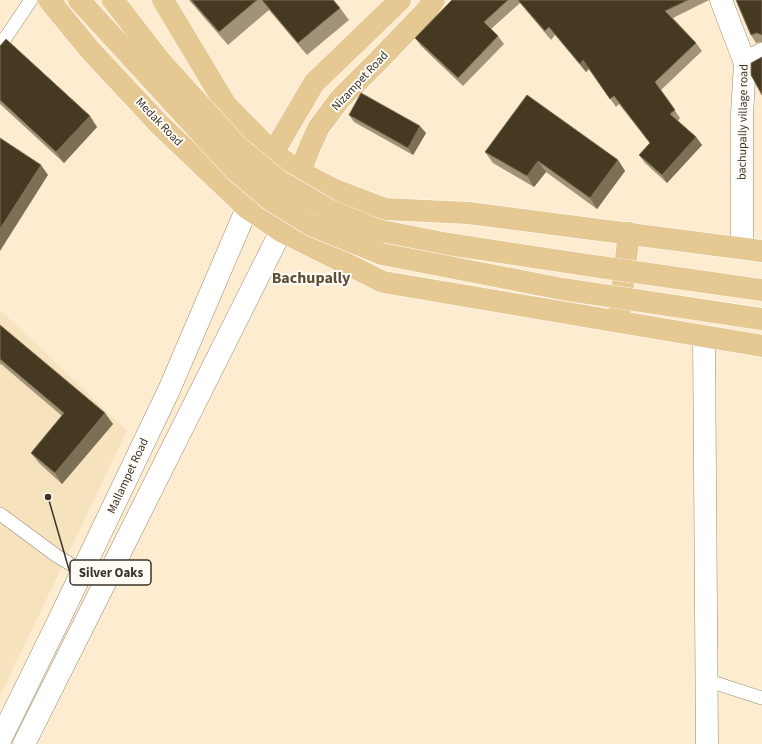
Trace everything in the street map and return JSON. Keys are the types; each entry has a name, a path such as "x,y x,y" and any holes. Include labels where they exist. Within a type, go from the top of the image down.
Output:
{"main road":[{"name":"Medak Road","path":"49,0 90,50 159,124 247,208 282,231 383,282 762,346"},
{"path":"80,0 235,170 269,199 311,225 390,256 562,289 762,318"},
{"path":"113,0 162,62 237,146 278,180 329,210 378,230 448,244 762,290"},
{"path":"163,0 226,104 273,153 300,172 335,190 385,209 468,213 752,249"},
{"path":"273,153 314,83 400,0"},
{"name":"Nizampet Road","path":"300,172 319,127 340,99 385,55 434,0"},
{"name":"bachupally village road","path":"721,0 754,58 742,114 752,249"},
{"name":"Mallampet Road","path":"0,740 58,624 169,390 247,208"},
{"path":"24,744 282,231"},
{"path":"618,322 629,233"},
{"path":"704,337 707,744"}],"lane":[{"path":"0,46 30,0"},
{"path":"0,514 57,556 82,571"},
{"path":"706,680 762,698"}],"shaded area":[{"path":"0,310 127,431 0,696"}],"building":[{"path":"191,0 257,0 219,32"},
{"path":"262,0 333,0 340,8 298,43"},
{"path":"452,0 508,0 484,22 498,36 458,78 415,38"},
{"path":"518,0 688,0 665,11 696,43 655,82 675,110 670,114 696,137 662,175 639,155 650,143 614,96 610,99 583,60 580,64 549,27 545,31"},
{"path":"736,0 762,0 762,35 757,33 751,35"},
{"path":"6,39 90,116 56,152 0,100 0,46"},
{"path":"762,57 762,95 751,75 751,63"},
{"path":"361,93 420,126 408,148 349,115"},
{"path":"527,95 618,160 590,198 538,161 527,176 485,152"},
{"path":"0,138 41,165 0,229"},
{"path":"0,325 105,413 55,473 31,453 64,413 0,359"}],"place":[{"name":"Silver Oaks","path":"48,497"}],"district":[{"name":"Bachupally","path":"311,278"}]}
